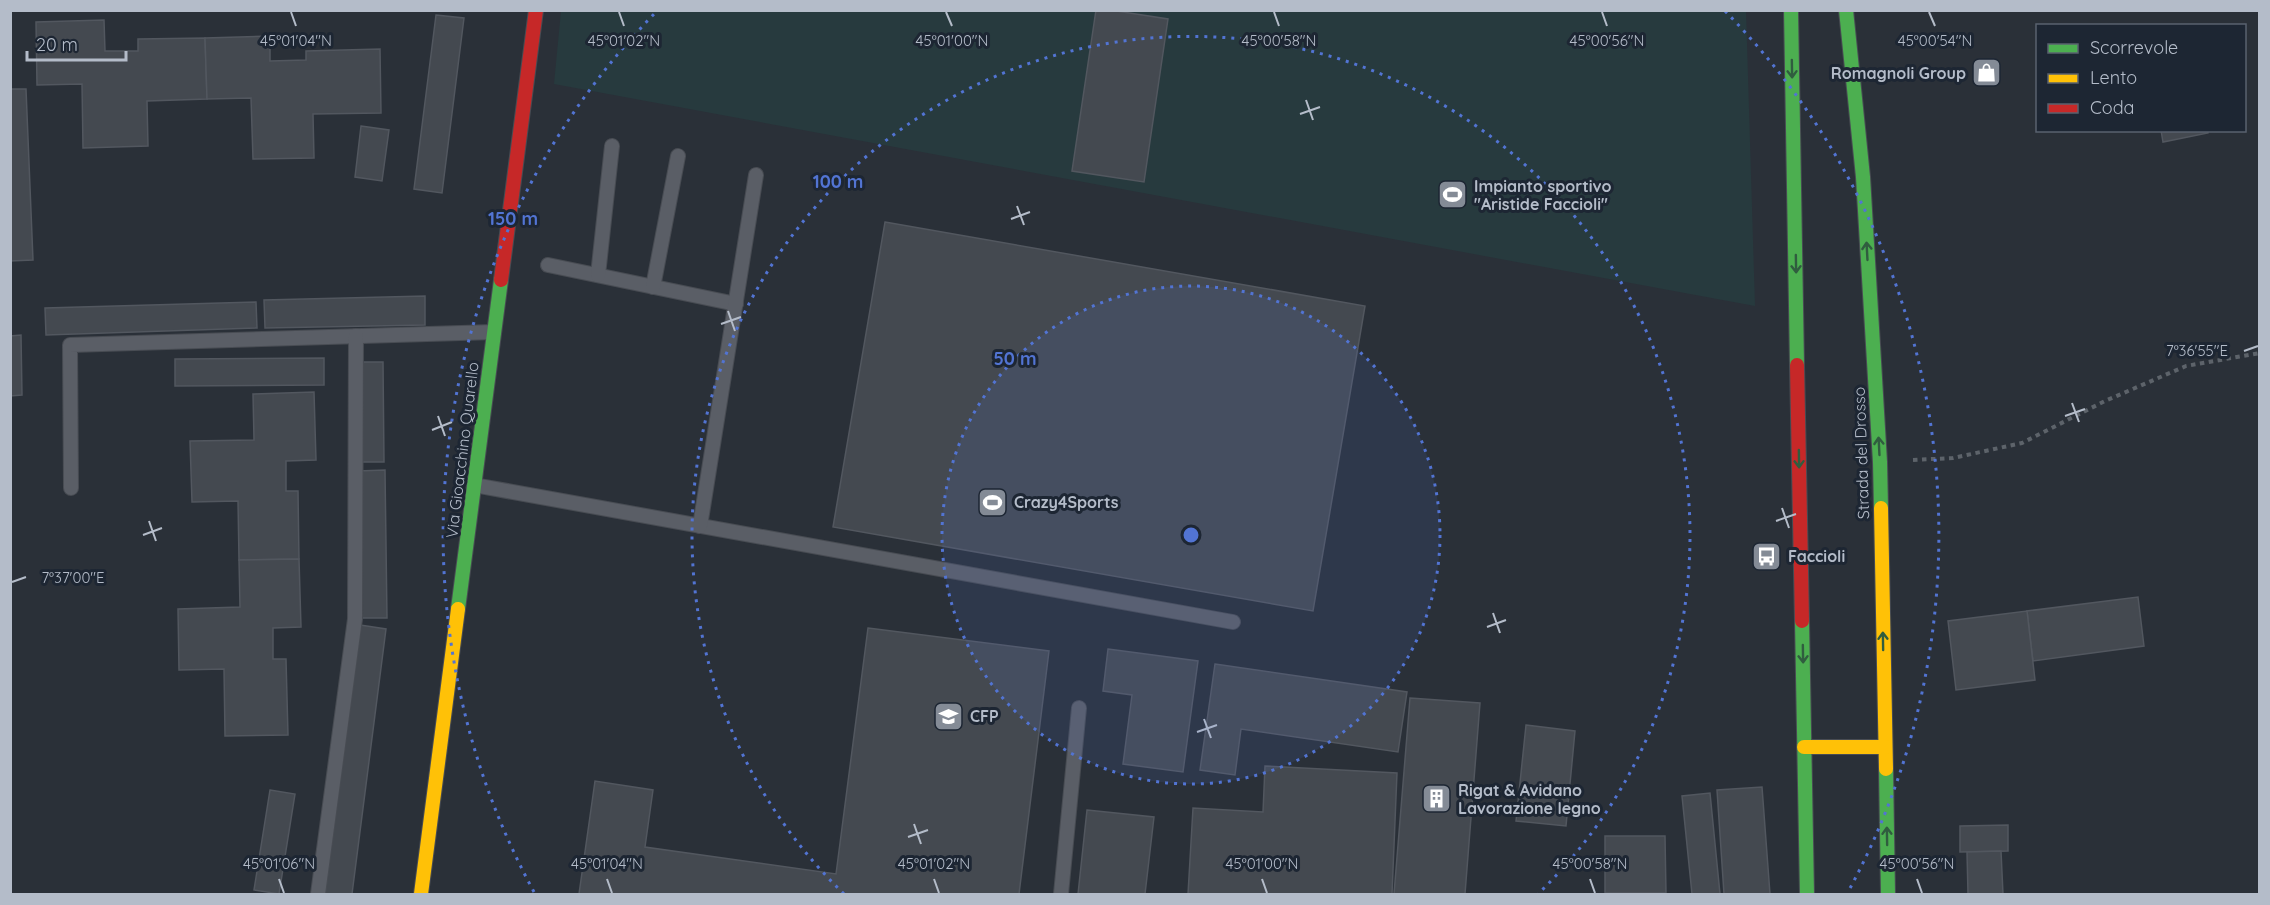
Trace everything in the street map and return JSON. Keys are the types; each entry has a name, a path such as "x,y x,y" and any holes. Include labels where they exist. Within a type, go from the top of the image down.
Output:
{"street":[{"name":"Via Gioacchino Quarello","path":"421,894 536,10"},
{"path":"1791,10 1808,894"},
{"name":"Strada del Drosso","path":"1846,10 1863,177 1880,462 1888,894"},
{"path":"1804,747 1885,747"}],"lane":[{"path":"598,275 612,146"},
{"path":"653,287 678,156"},
{"path":"700,526 756,175"},
{"path":"548,265 736,304"},
{"path":"71,488 70,345 494,332"},
{"path":"318,894 355,619 356,336"},
{"path":"474,485 1233,622"},
{"path":"1061,894 1079,708"}],"path":[{"path":"1880,462 1953,458 2022,442 2105,401 2186,366 2259,353"}],"green space":[{"name":"Impianto sportivo \"Aristide Faccioli\"","path":"561,11 1746,11 1755,306 554,84"}],"building":[{"path":"1096,10 1168,19 1144,182 1072,171"},
{"path":"436,15 464,18 442,193 414,189"},
{"path":"104,20 105,51 138,51 138,39 205,38 207,99 147,101 148,146 83,148 82,84 37,85 36,22"},
{"path":"270,36 270,61 306,60 306,51 380,49 381,113 313,114 314,158 253,159 251,98 207,99 205,38"},
{"path":"10,89 26,89 33,260 10,261"},
{"path":"361,126 389,130 382,181 355,177"},
{"path":"2161,132 2208,132 2208,133 2163,142"},
{"path":"885,222 1365,306 1313,611 833,527"},
{"path":"425,296 425,325 265,328 264,300"},
{"path":"256,302 257,328 46,335 45,308"},
{"path":"21,335 22,395 10,396 10,336"},
{"path":"324,358 324,385 175,386 175,359"},
{"path":"357,362 383,362 384,462 358,462"},
{"path":"314,392 316,460 286,461 286,491 298,491 299,559 239,560 238,501 192,502 190,441 254,440 253,394"},
{"path":"385,470 387,618 360,618 358,471"},
{"path":"299,559 301,627 273,628 273,659 286,659 288,735 225,736 224,669 179,670 178,609 240,607 239,560"},
{"path":"2138,597 2144,646 2033,661 2027,611"},
{"path":"2027,611 2035,680 1956,690 1948,621"},
{"path":"360,625 386,629 352,894 325,894"},
{"name":"CFP","path":"868,628 1049,651 1019,894 579,894 595,781 653,790 645,847 836,874"},
{"path":"1108,649 1198,661 1183,772 1123,764 1132,695 1103,691"},
{"path":"1215,664 1407,692 1398,752 1241,729 1235,775 1200,770"},
{"name":"Rigat & Avidano Lavorazione legno","path":"1410,698 1480,703 1465,894 1394,894"},
{"path":"1526,725 1575,731 1566,826 1516,821"},
{"path":"1265,766 1397,773 1392,894 1188,894 1193,808 1263,812"},
{"path":"1762,787 1770,894 1724,894 1717,790"},
{"path":"270,790 295,794 279,894 254,890"},
{"path":"1710,793 1720,894 1692,894 1682,796"},
{"path":"1087,810 1154,817 1145,894 1078,894"},
{"path":"2008,825 2008,851 1960,852 1960,826"},
{"path":"1605,836 1665,836 1666,893 1605,893"},
{"path":"2001,851 2003,894 1968,894 1967,852"}],"traffic: fast":[{"path":"1791,10 1797,365"},
{"path":"1846,10 1863,177 1881,508"},
{"path":"458,609 501,280"},
{"path":"1802,621 1807,894"},
{"path":"1886,769 1888,894"}],"traffic: slow":[{"path":"1881,508 1886,769"},
{"path":"421,894 458,609"},
{"path":"1804,747 1885,747"}],"traffic: jam":[{"path":"501,280 536,10"},
{"path":"1797,365 1802,621"}],"place":[{"name":"Romagnoli Group","path":"1987,73"},
{"name":"Impianto sportivo \"Aristide Faccioli\"","path":"1453,195"},
{"name":"Crazy4Sports","path":"993,502"},
{"name":"Faccioli","path":"1767,556"},
{"name":"CFP","path":"949,716"},
{"name":"Rigat & Avidano Lavorazione legno","path":"1437,799"}]}
